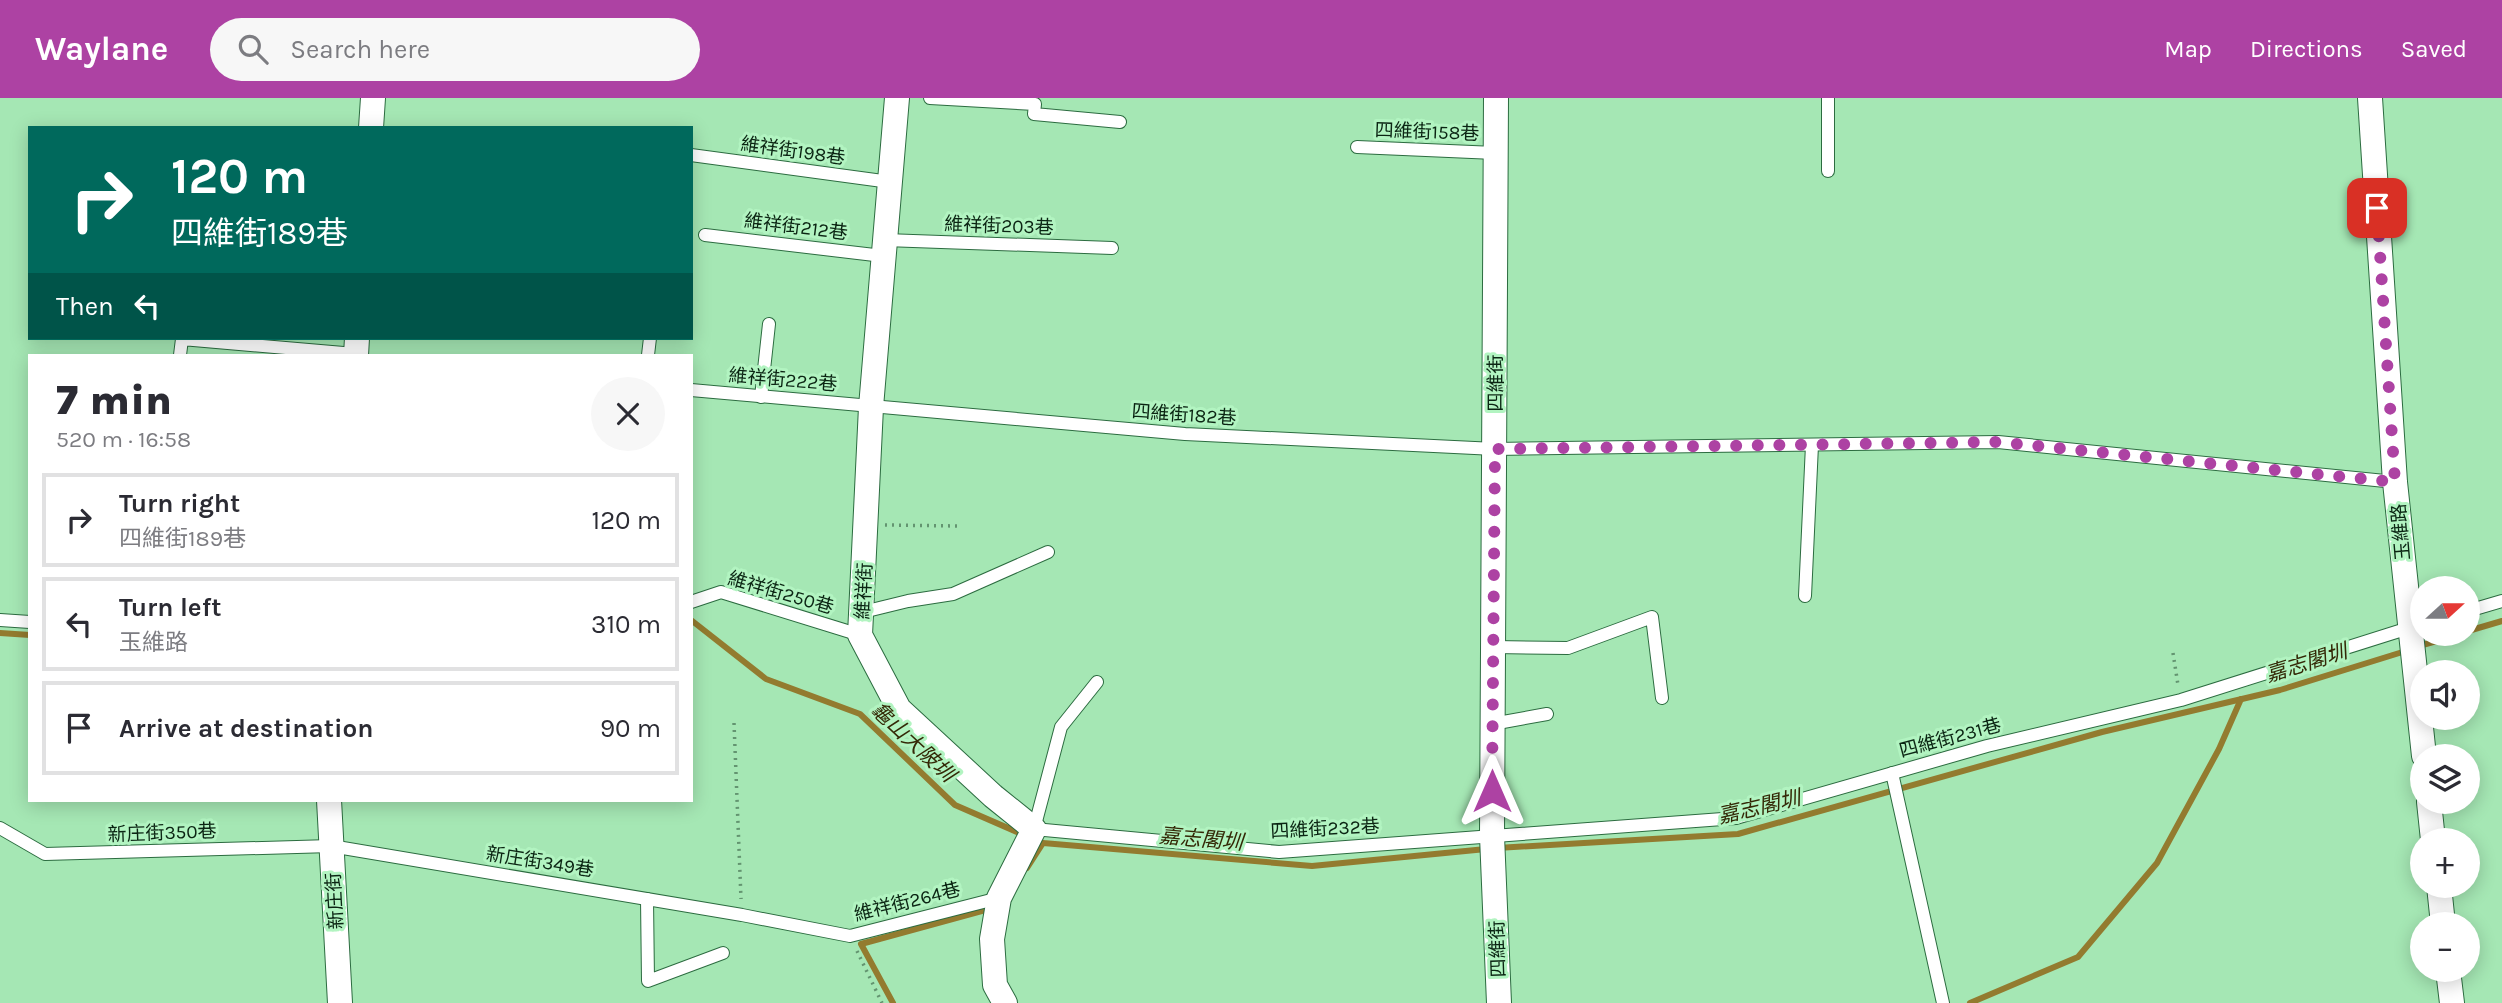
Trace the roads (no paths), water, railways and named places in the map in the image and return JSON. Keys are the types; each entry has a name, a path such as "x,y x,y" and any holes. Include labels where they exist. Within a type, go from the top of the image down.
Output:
{"street":[{"path":"370,126 373,98"},
{"name":"維祥街","path":"897,98 871,407 861,623 899,709 1034,830"},
{"name":"四維街","path":"1496,98 1492,836 1499,1003"},
{"name":"玉維路","path":"2370,98 2395,482 2410,585"},
{"name":"玉維路","path":"2417,646 2423,744"},
{"name":"新庄街","path":"329,802 340,1003"},
{"path":"1005,1003 995,985 992,939 999,898 1034,830"},
{"path":"2449,982 2452,1003"}],"lane":[{"path":"930,98 1035,104 1034,114 1120,122"},
{"path":"1828,98 1828,171"},
{"name":"四維街158巷","path":"1357,147 1495,153"},
{"name":"維祥街198巷","path":"693,155 890,182"},
{"name":"維祥街212巷","path":"705,235 884,248"},
{"name":"維祥街203巷","path":"884,248 1112,248"},
{"path":"761,397 769,324"},
{"path":"199,340 356,349"},
{"name":"維祥街222巷","path":"693,390 871,407"},
{"name":"四維街182巷","path":"871,407 1185,434 1495,449 1998,442 2395,482"},
{"path":"1805,596 1812,445"},
{"path":"861,623 908,601 953,594 1048,552"},
{"name":"維祥街250巷","path":"693,601 721,592 861,623"},
{"path":"2480,607 2502,601"},
{"path":"1494,647 1567,648 1652,617 1662,698"},
{"path":"0,620 28,622"},
{"name":"四維街231巷","path":"1492,836 1736,818 1987,746 2181,700 2410,628"},
{"path":"1034,830 1061,727 1097,682"},
{"path":"1492,724 1547,714"},
{"path":"1892,773 1943,1003"},
{"name":"新庄街350巷","path":"0,828 45,854 331,846"},
{"name":"四維街232巷","path":"1034,830 1279,852 1492,836"},
{"name":"新庄街349巷","path":"331,846 742,915"},
{"name":"維祥街264巷","path":"742,915 850,936 999,898"},
{"path":"647,899 648,981 723,953"}],"waterway":[{"name":"嘉志閣圳","path":"2480,627 2502,621"},
{"name":"龜山大陂圳","path":"693,622 766,679 860,714 955,805 1024,835"},
{"name":"龜山大陂圳","path":"0,633 28,635"},
{"name":"嘉志閣圳","path":"1497,848 1738,834 2102,732 2280,690 2409,650"},
{"path":"1970,1003 2078,957 2157,863 2219,749 2241,699"},
{"name":"嘉志閣圳","path":"1034,839 1043,843 1312,866 1486,849"},
{"path":"1027,868 1043,843"},
{"path":"893,1003 861,944 989,909"}]}
